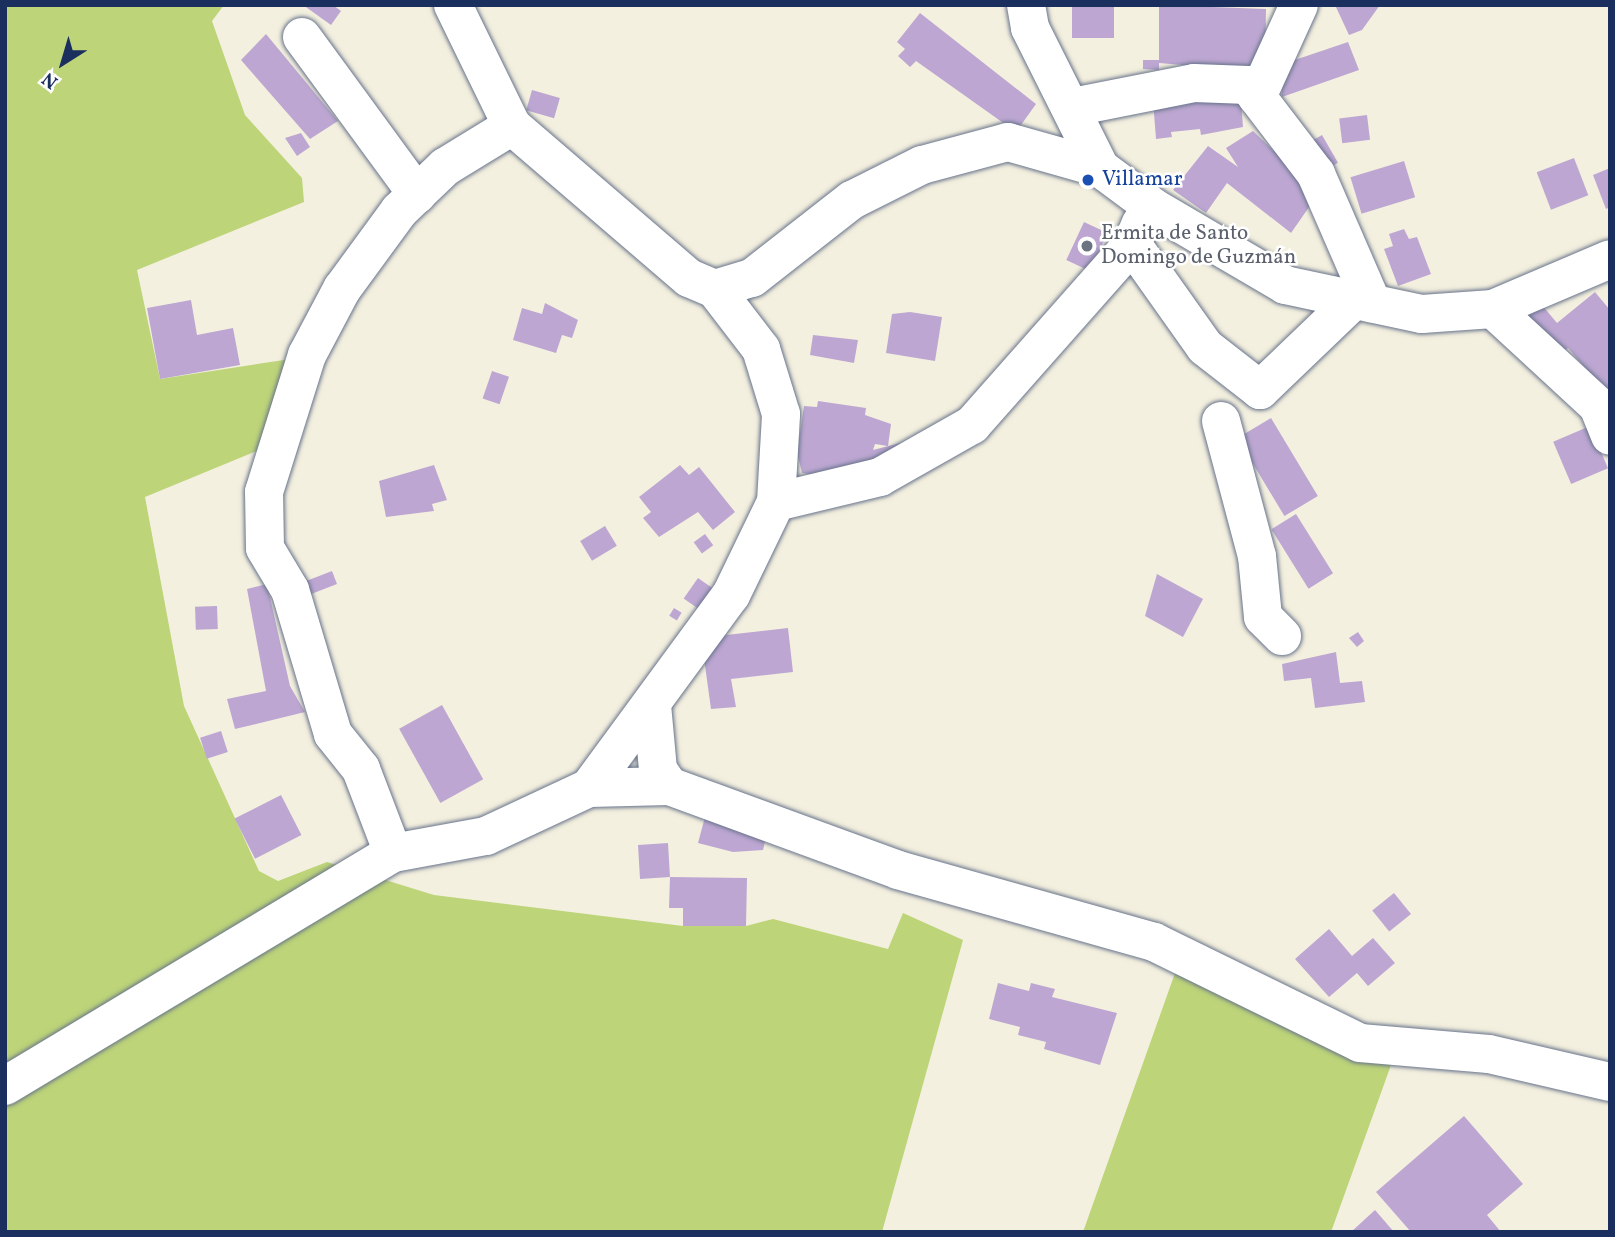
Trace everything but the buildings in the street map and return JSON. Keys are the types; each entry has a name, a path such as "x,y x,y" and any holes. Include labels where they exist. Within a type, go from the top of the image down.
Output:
{"street":[{"path":"453,5 512,126 689,278 715,289 761,349 781,414 776,502 731,596 589,788"},
{"path":"1026,5 1030,28 1073,107 1100,167"},
{"path":"1258,97 1299,5"},
{"path":"302,37 417,194"},
{"path":"1073,107 1194,83 1248,85 1316,174 1363,302"},
{"path":"393,853 362,769 333,734 290,590 265,548 264,492 307,355 342,289 417,194 444,167 512,126"},
{"path":"715,289 752,278 852,200 922,165 1008,142 1100,167 1154,208 1285,285 1422,314 1493,309 1610,259"},
{"path":"776,502 880,477 972,425 1132,244 1154,208"},
{"path":"1132,244 1205,347 1260,390"},
{"path":"1221,421 1363,302"},
{"path":"1493,309 1598,406 1610,436"},
{"path":"1205,347 1221,421 1257,556 1263,617 1282,636"},
{"path":"652,705 658,770 669,786"},
{"path":"5,1086 393,853 486,836 589,788 669,786 898,870 1154,942 1360,1043 1502,1056 1610,1082"}],"green space":[{"path":"5,5 224,5 212,21 245,115 302,178 304,202 137,270 160,379 297,358 264,448 145,497 184,706 259,871 278,881 327,862 434,895 683,926 746,926 773,919 888,949 903,913 963,940 882,1232 5,1232"},
{"path":"1175,973 1338,1051 1391,1065 1331,1232 1083,1232"}],"place":[{"name":"Villamar","path":"1088,180"},
{"name":"Ermita de Santo Domingo de Guzmán","path":"1087,246"}]}
